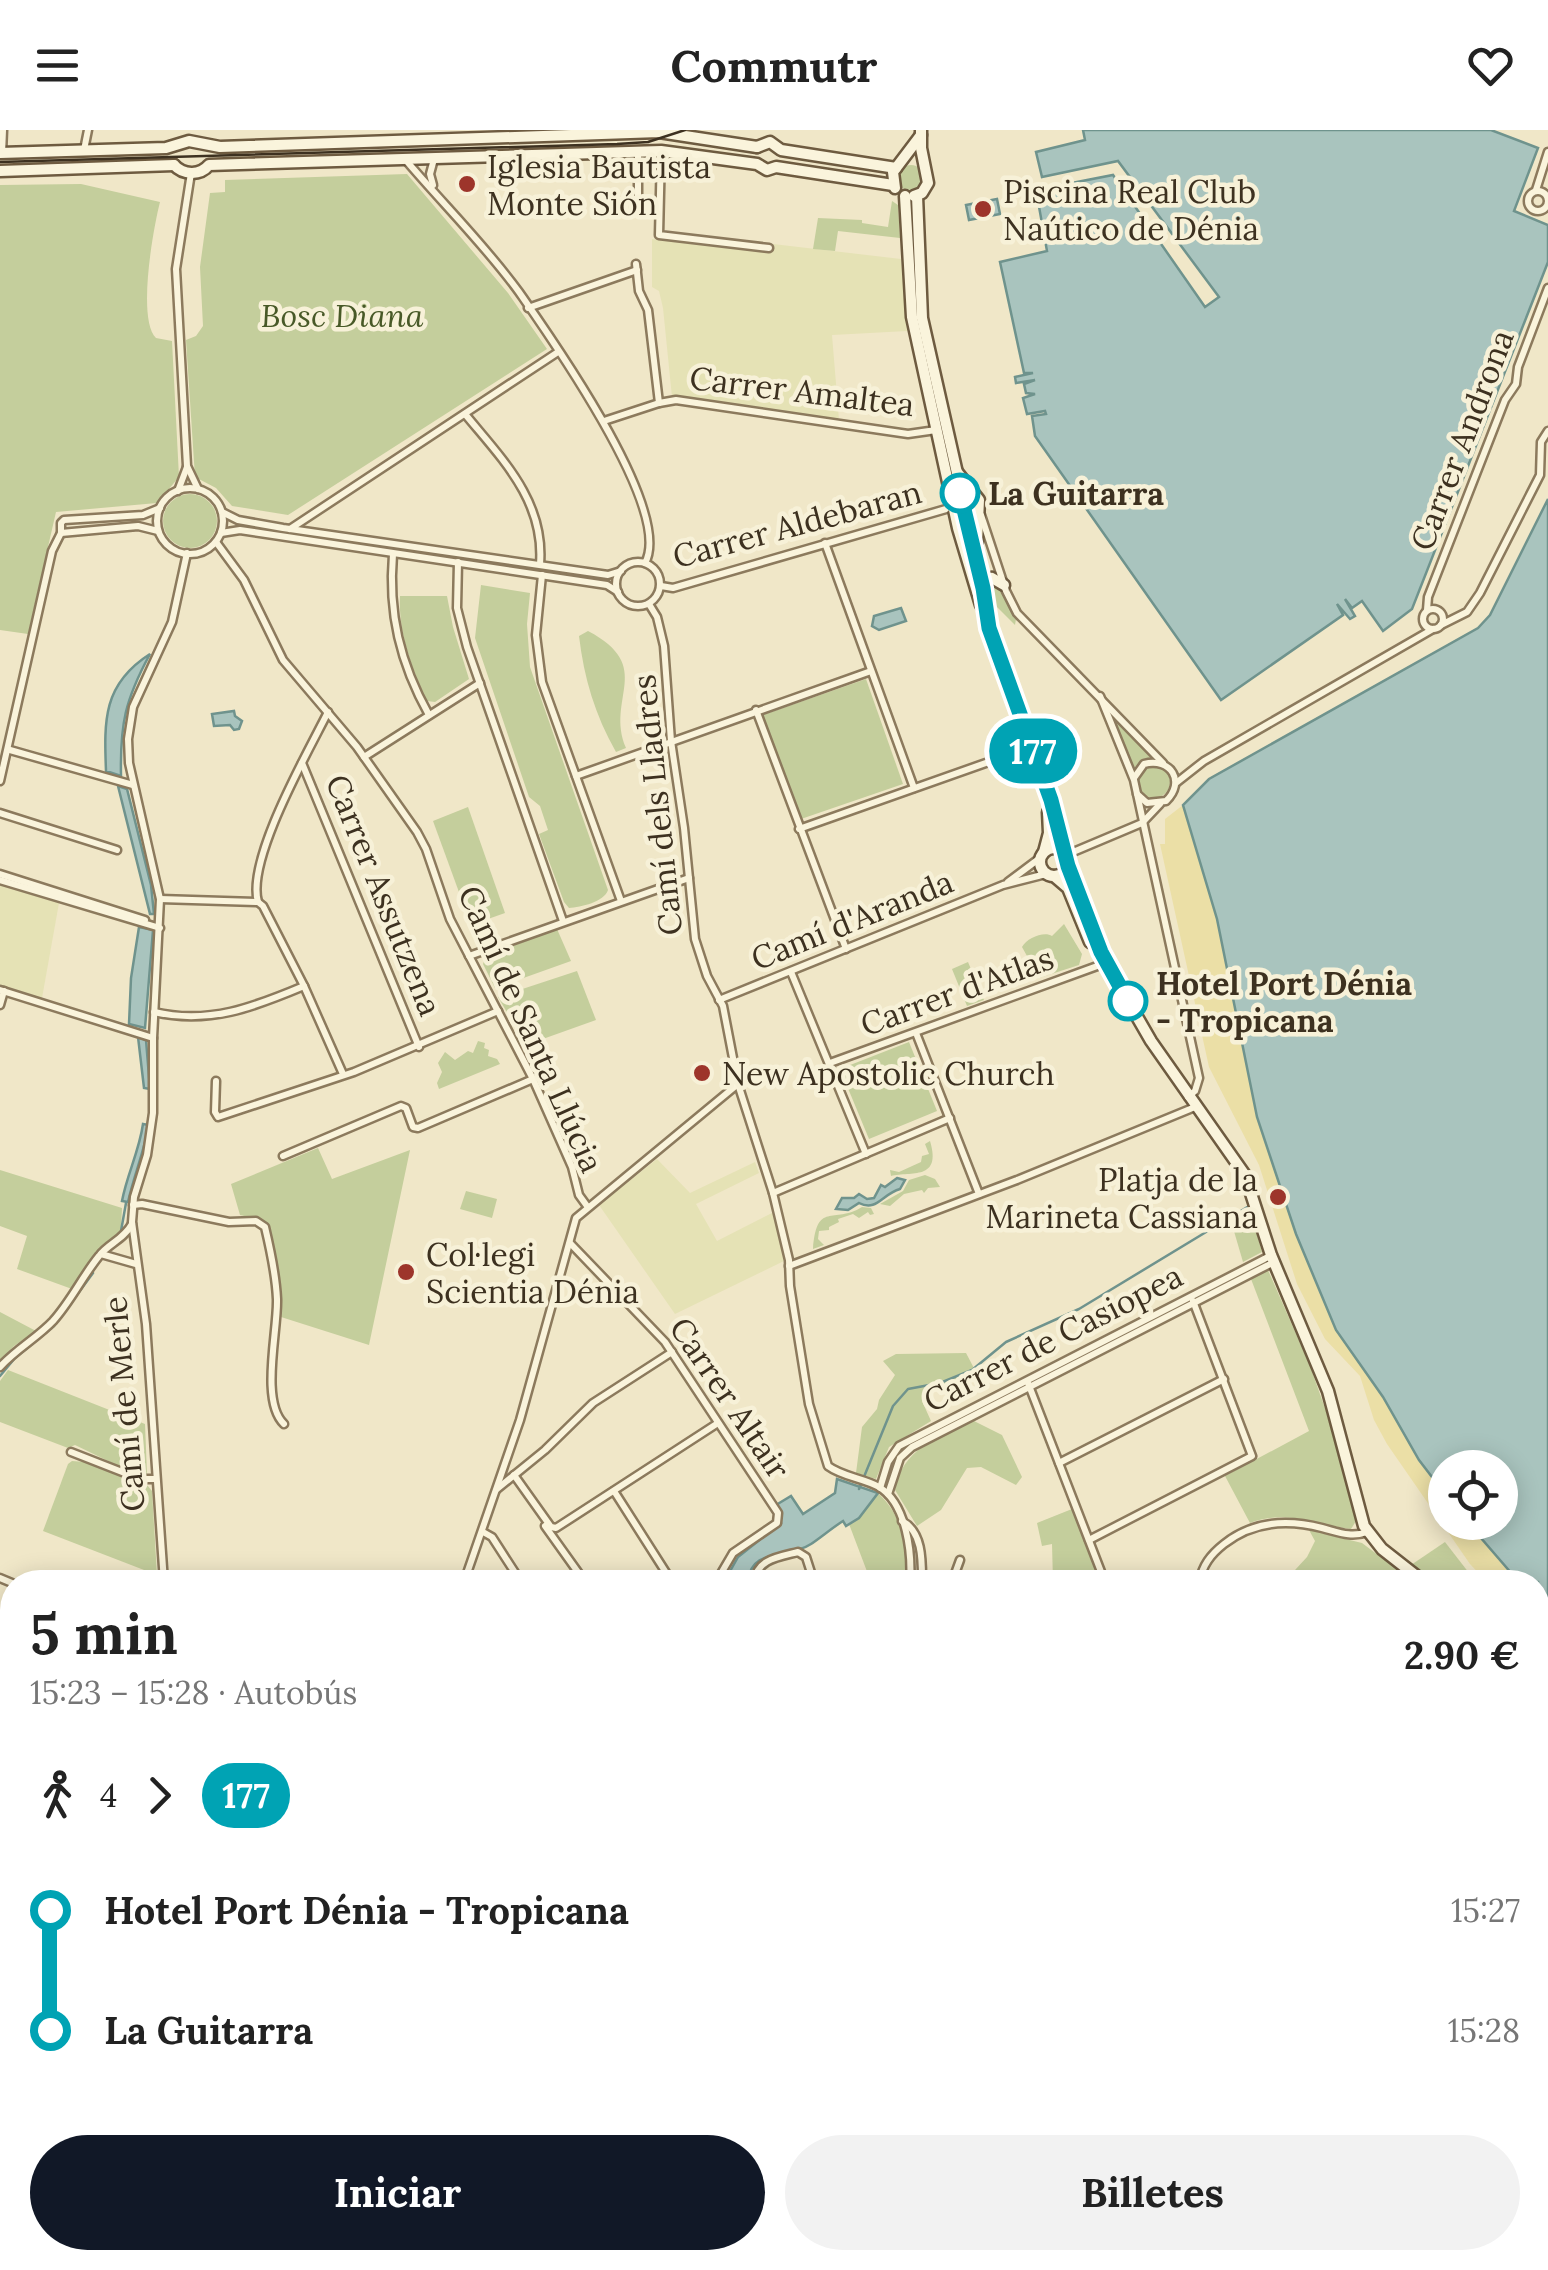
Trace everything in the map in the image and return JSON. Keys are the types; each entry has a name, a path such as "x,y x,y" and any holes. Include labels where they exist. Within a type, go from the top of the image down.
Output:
{"street":[{"path":"3,130 1,153 166,148 186,139 212,147 399,141 418,135 663,131 757,148"},
{"path":"84,150 88,130"},
{"path":"392,130 399,141"},
{"path":"894,186 900,164 921,132"},
{"path":"921,132 928,182 911,196 910,303 936,430 983,588"},
{"path":"758,164 754,156 757,148 771,136 781,150 782,158 776,167"},
{"path":"186,139 173,157 179,170 204,170 209,165 210,150 203,143"},
{"path":"781,150 900,164 915,161 924,166"},
{"path":"638,152 638,208"},
{"path":"209,165 661,152 894,186 911,196"},
{"path":"661,152 657,232 662,236 769,248"},
{"path":"1536,190 1547,196 1547,209 1536,211 1528,206 1528,196 1536,190 1548,152"},
{"path":"404,158 528,308 604,421 650,532 650,555 645,563"},
{"path":"434,158 430,174 435,191"},
{"path":"0,171 174,165"},
{"path":"191,172 176,260 187,466 198,489 213,498 222,512 238,520 608,574 634,562 645,563 656,570 660,586 658,596 648,604 627,604 607,585 240,530 221,533"},
{"path":"911,196 922,318 953,462 974,588 1054,807 1065,858 1101,952 1128,1001 1192,1102 1242,1170 1273,1259 1328,1391 1352,1491 1368,1532 1408,1570"},
{"path":"528,308 636,267 639,290 647,307 658,402"},
{"name":"Carrer Androna","path":"1424,623 1428,597 1505,400 1516,384 1518,368 1548,288"},
{"path":"290,528 558,352"},
{"name":"Carrer Amaltea","path":"604,421 658,402 676,400 908,434 936,430"},
{"path":"464,414 527,494 539,528 540,564"},
{"path":"1065,858 1142,823 1170,798 1176,783 1188,772 1472,607 1540,475 1542,442 1548,431"},
{"path":"0,781 52,551 64,520 143,516 160,508 178,491 187,466"},
{"path":"178,491 198,489"},
{"path":"958,504 979,500 985,533 1017,614 1172,771 1176,783"},
{"path":"958,504 973,516 980,509"},
{"path":"958,504 985,533"},
{"name":"Carrer Aldebaran","path":"660,586 674,588 958,504"},
{"path":"160,508 160,532"},
{"path":"980,509 977,523 986,615"},
{"path":"315,510 310,524 315,532"},
{"path":"60,532 138,526 160,532 173,549 187,554 204,551 216,542 221,533 222,512"},
{"name":"Camí de Santa Llúcia","path":"216,542 244,580 283,660 364,757 407,815 426,849 450,919 533,1079 587,1206 576,1218 498,1489 469,1570"},
{"path":"825,543 914,788"},
{"path":"393,553 391,587 396,636 406,671 429,715"},
{"name":"Camí de Merle","path":"163,1570 146,1324 132,1222 152,1122 151,925 160,899 128,751 131,714 172,622 187,554"},
{"path":"458,562 457,608 564,921"},
{"path":"618,592 621,571"},
{"path":"542,575 536,634 542,682 620,901"},
{"path":"983,588 992,578 1004,585"},
{"name":"Camí dels Lladres","path":"648,604 657,617 664,646 671,741 695,939 719,1000 738,1084 774,1193 790,1266 803,1374 817,1432 828,1466 878,1487"},
{"path":"1427,610 1458,614 1472,607"},
{"path":"1437,627 1442,613"},
{"path":"1408,644 1424,623 1437,627"},
{"path":"576,776 870,671"},
{"path":"364,757 480,682"},
{"path":"790,1266 1090,1151 1192,1102 1198,1078 1134,780 1100,696"},
{"path":"756,710 846,949"},
{"path":"328,712 266,847 256,881 258,902 268,912 343,1074"},
{"path":"799,829 1031,746"},
{"path":"10,750 134,786"},
{"name":"Carrer Assutzena","path":"302,763 419,1047"},
{"path":"1134,780 1144,764 1163,763"},
{"path":"1172,771 1188,772"},
{"path":"1046,791 1050,828 1040,867 1063,882 1100,966 1128,1001"},
{"path":"1137,794 1147,803 1160,803"},
{"path":"0,814 117,850"},
{"path":"1042,855 1053,848 1065,858"},
{"name":"Camí d'Aranda","path":"1003,885 1042,855"},
{"path":"1050,875 1063,874 1065,858"},
{"name":"Camí d'Aranda","path":"719,1000 1003,885 1050,875"},
{"path":"0,877 151,925"},
{"path":"468,956 689,878"},
{"path":"160,899 258,902"},
{"name":"Carrer d'Atlas","path":"830,1063 1100,966"},
{"path":"791,972 866,1154"},
{"path":"154,1012 221,1016 304,986"},
{"path":"0,1005 2,990 153,1038"},
{"path":"216,1081 218,1117 419,1047 498,1011"},
{"path":"916,1033 979,1194"},
{"path":"282,1156 400,1106 406,1108 416,1128 533,1079"},
{"path":"587,1206 738,1084"},
{"path":"774,1193 950,1118"},
{"path":"133,1205 229,1222 256,1221 265,1227 277,1305 272,1392 284,1424"},
{"path":"0,1368 14,1351 56,1317 100,1254 121,1240 132,1222"},
{"name":"Carrer Altair","path":"570,1243 672,1352 778,1513 778,1520 733,1552 723,1570"},
{"path":"100,1254 136,1264"},
{"name":"Carrer de Casiopea","path":"878,1487 899,1446 1273,1259"},
{"path":"1089,1540 1252,1456 1192,1299"},
{"path":"498,1489 593,1403 672,1352"},
{"path":"1059,1463 1224,1378"},
{"path":"1028,1382 1100,1570"},
{"name":"Carrer de Casiopea","path":"888,1494 896,1466 905,1452 1028,1382"},
{"path":"512,1476 553,1528 718,1423"},
{"path":"71,1452 140,1479 156,1479"},
{"path":"512,1476 577,1570"},
{"path":"878,1487 888,1494 902,1520 910,1547 910,1570"},
{"path":"614,1492 664,1570"},
{"path":"902,1520 912,1528 919,1545 921,1570"},
{"path":"1202,1570 1213,1554 1237,1535 1261,1524 1309,1524 1352,1536 1368,1532"},
{"path":"483,1532 492,1537 513,1570"},
{"path":"758,1570 760,1564 796,1552 806,1556 810,1570"},
{"path":"956,1570 960,1560"}],"shaded area":[{"path":"652,239 771,253 773,244 901,259 907,331 832,335 839,420 672,397 663,308 659,291 652,287"},
{"path":"0,885 59,903 42,998 0,985"},
{"path":"657,1159 690,1193 755,1162 759,1173 696,1204 717,1241 774,1212 784,1261 675,1314 599,1205"}],"green space":[{"path":"911,165 920,169 924,178 920,187 911,191 902,187 898,178 902,169"},
{"name":"Bosc Diana","path":"407,174 508,293 547,349 288,515 232,506 216,488 195,477 186,340 196,336 203,326 200,267 210,193 225,192 225,180"},
{"path":"81,184 160,202 148,273 148,313 156,338 172,341 179,477 157,503 56,512 28,634 0,630 0,185"},
{"path":"892,201 898,205 900,238 838,231 835,251 813,249 818,218 862,220 888,227"},
{"path":"190,494 209,502 217,521 209,540 190,548 171,540 163,521 171,502"},
{"path":"998,583 1016,619 1015,625 989,603 986,585"},
{"path":"481,585 530,593 530,667 608,890 592,903 569,908 564,902 539,834 548,830 540,806 529,797 475,638"},
{"path":"400,596 447,596 469,679 435,702 427,701 411,663 401,623"},
{"path":"588,631 620,657 624,671 621,730 626,748 616,752 596,710 584,667 579,636"},
{"path":"866,679 903,784 801,819 763,715"},
{"path":"1112,716 1151,758 1133,769"},
{"path":"1154,766 1165,771 1170,782 1165,793 1154,798 1143,793 1138,782 1143,771"},
{"path":"468,807 505,913 471,925 433,821"},
{"path":"1064,924 1082,954 1079,965 1036,979 1023,976 1016,967 1027,956 1024,944 1040,935 1052,936"},
{"path":"557,929 571,961 495,988 483,964 486,956"},
{"path":"968,962 984,1000 967,1006 952,969"},
{"path":"577,971 596,1020 526,1045 498,997"},
{"path":"478,1041 485,1043 488,1056 500,1064 439,1089 437,1083 442,1072 438,1063 445,1052 455,1060 468,1051 473,1053"},
{"path":"909,1042 937,1111 869,1139 840,1069"},
{"path":"930,1141 933,1154 928,1168 891,1176 890,1170 899,1172 921,1162 922,1156 929,1154 925,1144"},
{"path":"318,1148 332,1179 410,1150 369,1345 281,1317 268,1226 261,1220 240,1215 231,1184"},
{"path":"0,1170 122,1208 117,1237 100,1247 72,1289 17,1269 27,1236 0,1226"},
{"path":"925,1175 935,1179 940,1187 904,1194 890,1206 880,1204 903,1191 909,1180"},
{"path":"466,1191 497,1199 492,1218 460,1209"},
{"path":"871,1208 874,1214 838,1219 829,1230 819,1231 818,1239 824,1245 813,1249 818,1224 823,1219"},
{"path":"1250,1210 1262,1252 1243,1262 1231,1221"},
{"path":"1268,1270 1326,1411 1356,1521 1351,1529 1275,1517 1250,1523 1225,1476 1309,1431 1251,1279"},
{"path":"0,1312 36,1331 0,1361"},
{"path":"966,1353 976,1372 924,1395 922,1401 931,1421 889,1447 876,1479 856,1473 862,1427 877,1409 895,1375 883,1361 896,1354"},
{"path":"8,1370 145,1424 147,1474 137,1475 75,1445 68,1448 0,1422 0,1381"},
{"path":"972,1420 1002,1435 1022,1477 1016,1485 981,1467 967,1468 941,1510 917,1526 895,1490 905,1464 923,1446"},
{"path":"85,1462 147,1485 152,1491 157,1570 144,1570 43,1531 68,1464"},
{"path":"878,1493 887,1502 903,1534 906,1570 866,1570 849,1524 859,1518"},
{"path":"1072,1509 1095,1570 1053,1570 1052,1544 1042,1546 1037,1523"},
{"path":"1309,1530 1362,1543 1398,1570 1295,1570 1315,1541"},
{"path":"1445,1542 1467,1570 1417,1570 1411,1565"}],"sand":[{"name":"Platja de la Marineta Cassiana","path":"1183,805 1217,919 1257,1117 1296,1234 1336,1330 1428,1472 1428,1503 1374,1420 1360,1376 1325,1339 1297,1284 1259,1165 1209,1067 1160,844 1165,844 1165,819"},
{"name":"Platja de la Marineta Cassiana","path":"1453,1540 1483,1540 1509,1570 1476,1570"}],"water":[{"path":"1083,130 1491,130 1538,148 1514,211 1548,225 1548,262 1412,609 1383,631 1362,601 1352,608 1345,599 1355,616 1350,619 1337,604 1343,615 1221,700 1035,436 1032,416 1046,414 1027,414 1023,398 1035,394 1026,393 1024,384 1035,380 1016,383 1015,377 1033,373 1024,373 1000,262 1047,251 1036,190 1113,175 1205,307 1219,297 1118,161 1042,177 1036,152 1085,140"},
{"name":"Piscina Real Club Naútico de Dénia","path":"997,199 1000,214 969,220 966,205"},
{"path":"1548,499 1548,1570 1509,1570 1483,1540 1518,1540 1518,1450 1428,1450 1428,1472 1336,1330 1296,1234 1257,1117 1217,919 1183,805 1209,779 1478,628 1490,615"},
{"path":"901,608 906,621 879,630 872,626 874,616"},
{"path":"150,654 126,713 121,776 106,771 105,735 110,705 123,678"},
{"path":"234,711 242,721 239,729 214,726 212,714"},
{"path":"118,786 127,789 151,885 154,914 150,914"},
{"path":"139,927 153,930 145,1028 129,1024"},
{"path":"138,1037 146,1040 150,1089 144,1088"},
{"path":"143,1124 149,1125 144,1145 128,1202 122,1201 139,1144"},
{"path":"897,1178 905,1180 900,1189 875,1204 859,1203 848,1210 836,1209 842,1198 859,1194 874,1198 881,1185 885,1187"},
{"path":"837,1479 878,1493 859,1518 846,1526 843,1521 802,1549 763,1559 751,1570 731,1570 738,1557 781,1523 776,1505 791,1496 803,1514 835,1493"}],"waterway":[{"path":"1272,1198 1285,1193"},
{"path":"121,1231 126,1203"},
{"path":"859,1489 893,1406 908,1389 940,1383 972,1370 1006,1342 1079,1309 1249,1206"},
{"path":"0,1376 15,1358 54,1326 93,1273"}],"tram line":[{"path":"0,162 617,144 648,142 685,130"}],"bus line":[{"name":"177","path":"960,493 989,628 1051,800 1062,851 1101,952 1128,1001"}],"place":[{"name":"Iglesia Bautista Monte Sión","path":"467,184"},
{"name":"Piscina Real Club Naútico de Dénia","path":"983,209"},
{"name":"La Guitarra","path":"960,493"},
{"name":"Hotel Port Dénia - Tropicana","path":"1128,1001"},
{"name":"New Apostolic Church","path":"702,1073"},
{"name":"Platja de la Marineta Cassiana","path":"1278,1197"},
{"name":"Col·legi Scientia Dénia","path":"406,1272"}]}
